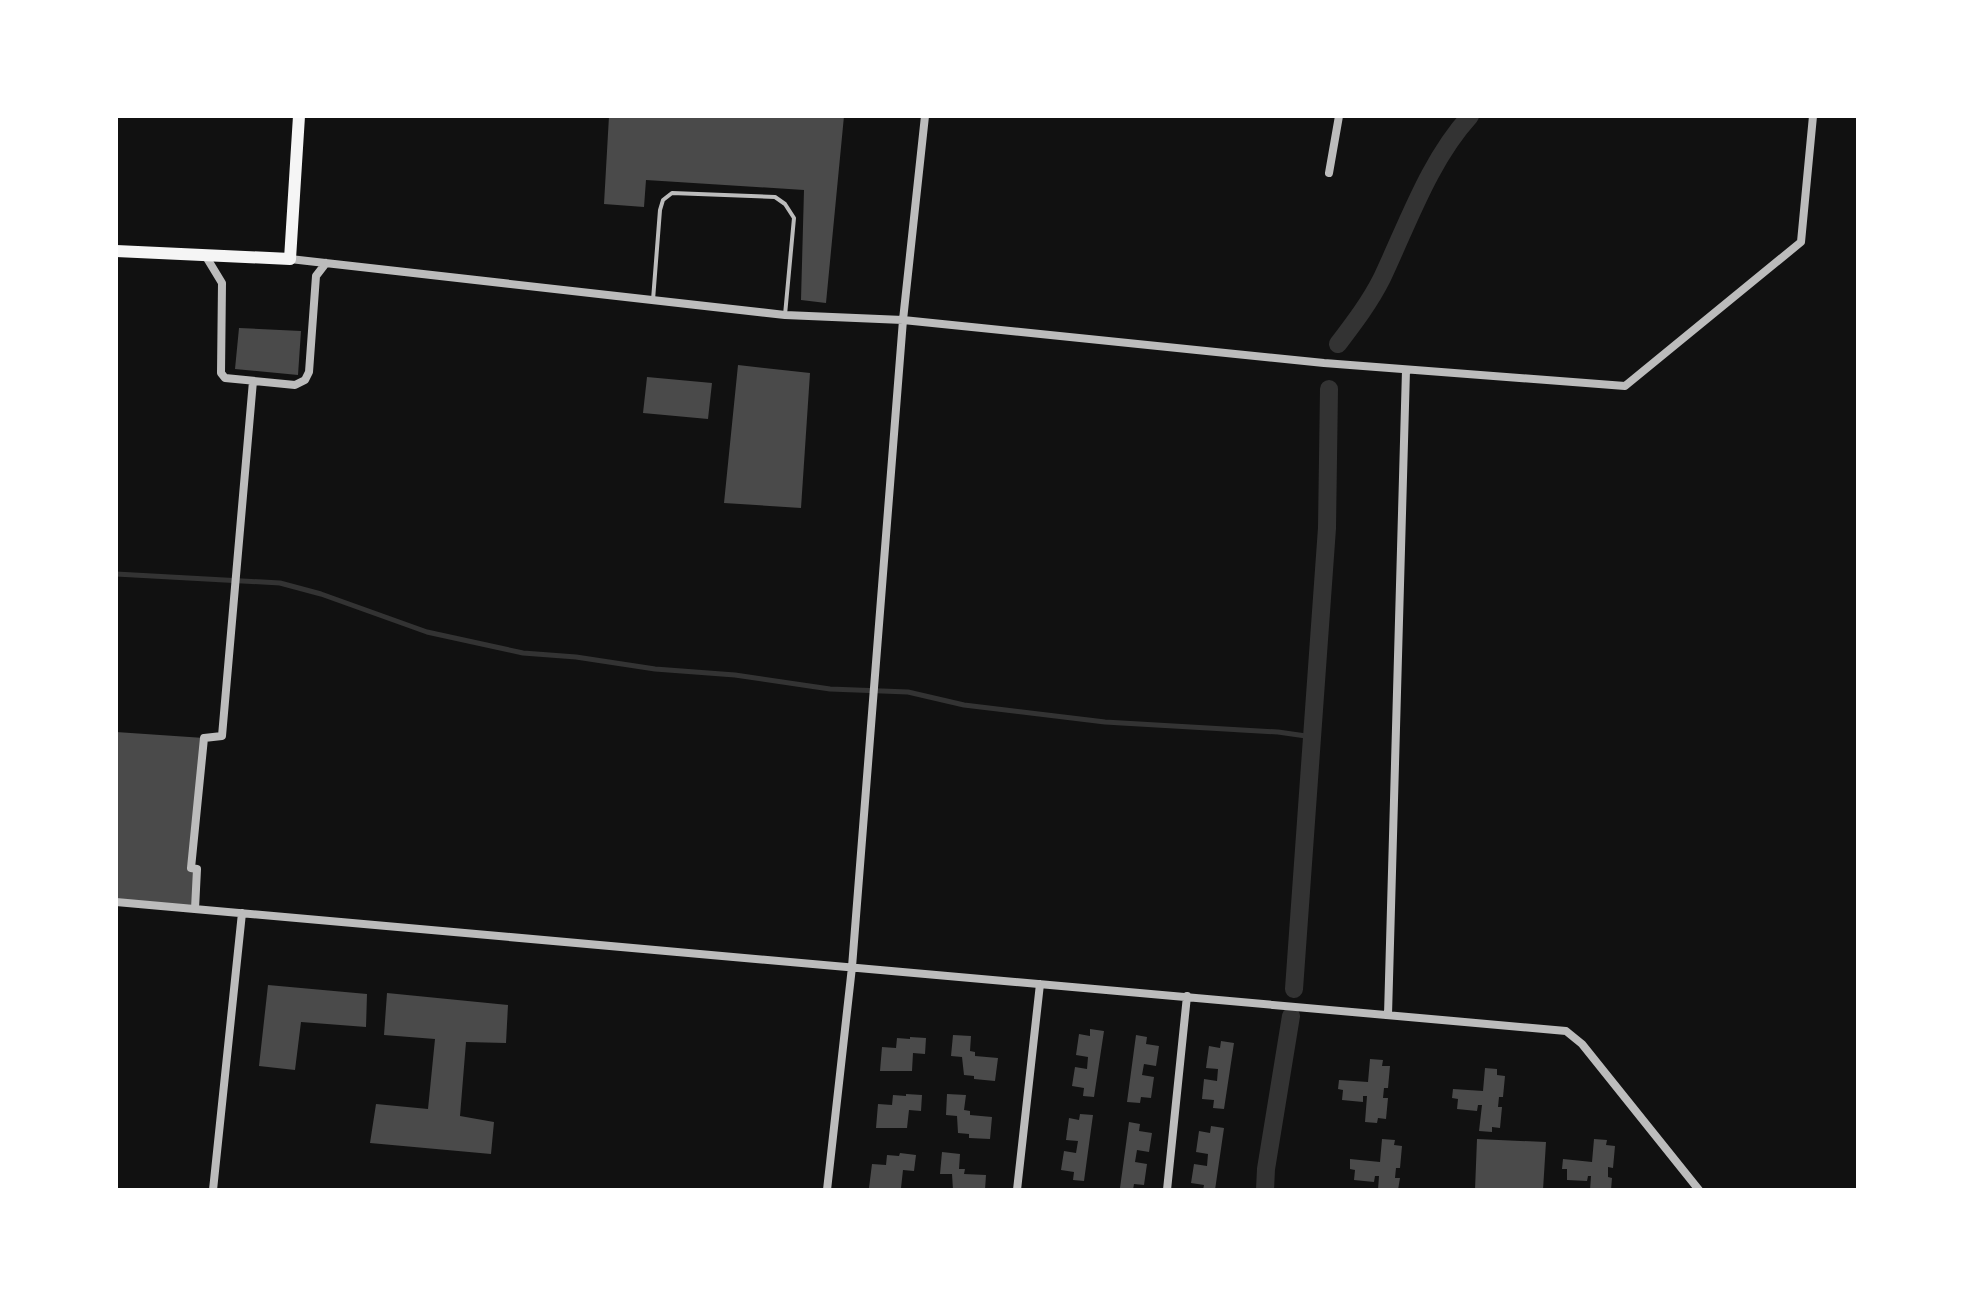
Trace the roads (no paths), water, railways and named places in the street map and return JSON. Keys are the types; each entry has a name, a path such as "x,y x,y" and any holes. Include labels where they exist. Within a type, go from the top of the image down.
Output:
{"main road":[{"path":"116,251 290,259 299,116"}],"street":[{"path":"827,1190 852,967 903,320 925,116"},
{"path":"1329,173 1339,116"},
{"path":"290,259 785,315 903,320 1406,370 1625,386 1801,242 1813,116"},
{"path":"205,255 222,283 221,373 225,378 295,385 305,380 309,372 316,276 326,263"},
{"path":"1388,1015 1406,370"},
{"path":"195,909 197,869 191,868 204,738 222,736 253,381"},
{"path":"116,902 1566,1031 1582,1044 1699,1190"},
{"path":"213,1190 242,913"},
{"path":"1017,1190 1040,984"},
{"path":"1167,1190 1187,996"}],"lane":[{"path":"653,300 663,200 672,193 775,197 785,204 794,218 785,315"}],"waterway":[{"path":"1338,344 1377,287 1420,193 1443,153 1470,116"},
{"path":"1294,989 1327,528 1329,389"},
{"path":"116,574 280,583 321,594 427,632 523,653 735,675 830,689 908,692 964,705 1105,722 1278,732 1313,737"},
{"path":"1265,1190 1291,1016"}]}
